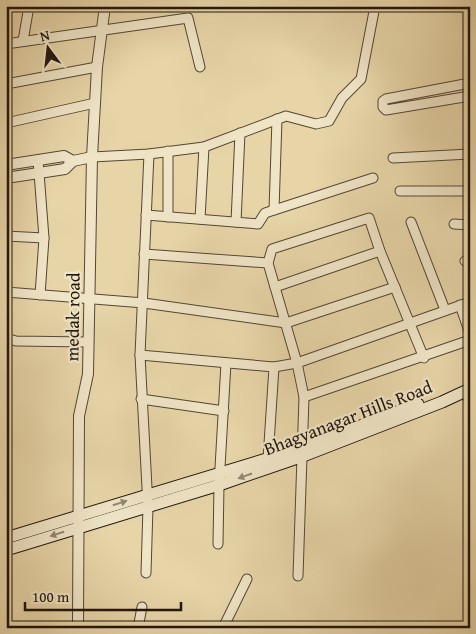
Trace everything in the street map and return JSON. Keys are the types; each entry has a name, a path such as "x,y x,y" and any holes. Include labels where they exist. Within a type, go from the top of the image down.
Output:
{"main road":[{"name":"Bhagyanagar Hills Road","path":"6,538 77,522 148,501 219,485 303,452 442,402 468,389"},
{"name":"Bhagyanagar Hills Road","path":"148,501 220,473 268,458 303,452"},
{"name":"Bhagyanagar Hills Road","path":"6,550 77,522"}],"street":[{"path":"23,41 29,6"},
{"name":"medak road","path":"78,628 78,416 88,374 91,298 92,157 100,31 105,6"},
{"path":"6,165 64,156 73,160 149,154 204,147 277,119 293,116 316,124 325,123 329,121 342,98 362,79 375,6"},
{"path":"6,44 188,18 200,67"},
{"path":"6,84 97,67"},
{"path":"470,83 386,99 383,100 383,107 386,110 470,96"},
{"path":"6,123 95,103"},
{"path":"274,210 277,119"},
{"path":"236,222 240,133"},
{"path":"200,219 204,147"},
{"path":"168,151 168,217"},
{"path":"146,573 148,501 140,355 144,303 144,254 149,154"},
{"path":"393,158 470,154"},
{"path":"38,160 44,238 40,295"},
{"path":"6,178 65,169 73,160"},
{"path":"146,215 258,224 265,213 373,178"},
{"path":"400,191 470,191"},
{"path":"298,576 304,397 298,363 268,263 272,249 370,218 380,251 424,358"},
{"path":"411,222 445,310"},
{"path":"454,224 470,225"},
{"path":"6,236 44,238"},
{"path":"275,287 380,251"},
{"path":"144,254 268,263"},
{"path":"6,292 144,303 286,323 395,287"},
{"path":"140,355 274,367 298,363 409,322 470,302"},
{"path":"460,305 470,334"},
{"path":"6,338 16,341 88,342"},
{"path":"304,397 424,358 470,340"},
{"path":"218,544 219,485 226,363"},
{"path":"268,458 274,367"},
{"path":"468,389 470,404"},
{"path":"141,399 224,411"},
{"path":"224,628 248,579"},
{"path":"138,628 142,608"}]}
